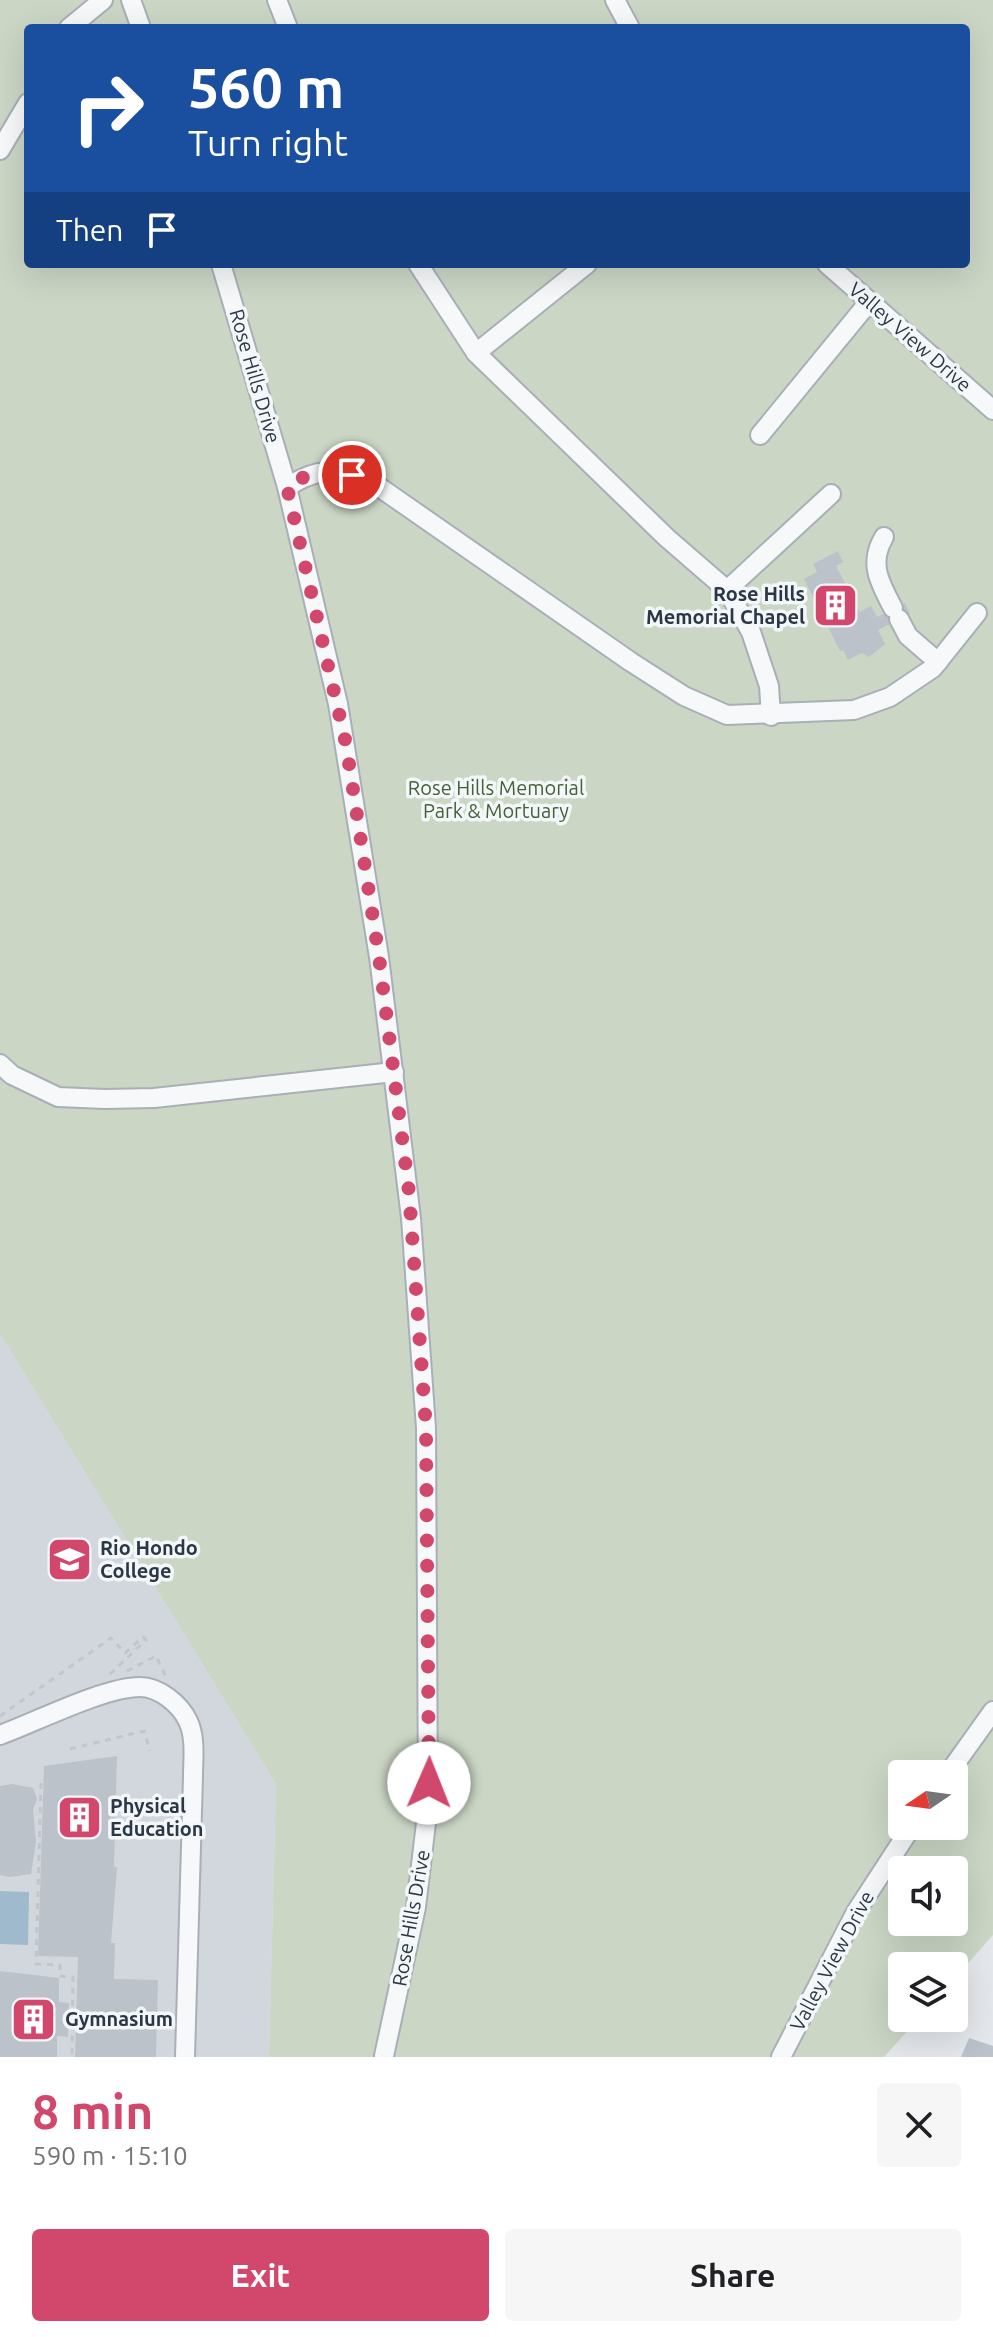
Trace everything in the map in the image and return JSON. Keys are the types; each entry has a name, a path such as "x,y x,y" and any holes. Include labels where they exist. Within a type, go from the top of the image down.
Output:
{"street":[{"path":"74,24 103,0"},
{"path":"131,0 140,24"},
{"path":"277,0 286,24"},
{"path":"615,0 628,24"},
{"path":"0,150 24,110"},
{"name":"Rose Hills Drive","path":"222,268 287,487 346,744 394,1072 411,1218 426,1428 429,1760 416,1907 384,2056"},
{"path":"421,268 476,353 667,538 727,590 751,632 769,686 771,716"},
{"path":"476,353 582,268"},
{"name":"Valley View Drive","path":"831,268 993,410"},
{"path":"760,435 869,302"},
{"path":"287,487 309,473 334,471 369,480 684,696 727,715 771,716 854,710 890,697 938,662 977,613"},
{"path":"727,590 831,494"},
{"path":"884,537 874,552 876,576 908,636 938,662"},
{"path":"0,1064 12,1075 58,1097 105,1099 154,1098 394,1072"},
{"path":"0,1735 117,1691 141,1687 171,1701 189,1723 193,1737 193,1776 185,2057"},
{"path":"958,1760 993,1711"},
{"name":"Valley View Drive","path":"781,2057 856,1912 903,1840"}],"path":[{"path":"0,1716 111,1638 125,1653 143,1637 146,1640 109,1675 112,1679 156,1656 167,1679"},
{"path":"70,1749 144,1731 150,1751"},
{"path":"41,1783 36,1964 60,1965 60,1976 73,1977 72,2057"}],"shaded area":[{"name":"Rio Hondo College","path":"0,1334 276,1784 269,2057 0,2057"}],"green space":[{"name":"Rose Hills Memorial Park & Mortuary","path":"0,0 993,0 993,1935 968,1963 968,1952 888,1952 888,2032 906,2032 884,2057 269,2057 276,1784 0,1334"}],"water":[{"path":"0,1891 29,1892 28,1945 0,1944"}],"building":[{"name":"Rose Hills Memorial Chapel","path":"838,551 843,562 836,566 860,612 871,606 877,617 905,603 910,614 878,630 885,644 869,657 862,653 848,660 843,650 840,651 804,579 817,572 813,564"},
{"name":"Physical Education","path":"117,1756 114,1867 117,1867 111,1943 115,1943 114,1979 158,1980 156,2057 75,2057 78,1957 38,1956 44,1766"},
{"path":"12,1784 33,1788 37,1799 33,1810 36,1842 31,1874 9,1877 0,1875 0,1786"},
{"name":"Gymnasium","path":"0,1971 59,1978 59,2002 69,2003 68,2037 57,2036 57,2057 0,2057"},
{"path":"969,2038 993,2046 993,2057 961,2057"}],"place":[{"name":"Rose Hills Memorial Chapel","path":"836,605"},
{"name":"Rio Hondo College","path":"69,1559"},
{"name":"Physical Education","path":"79,1817"},
{"name":"Gymnasium","path":"34,2019"}],"route":[{"path":"352,475 334,471 309,473 287,487 346,744 379,957 409,1192 426,1428 430,1557 429,1783"}]}
